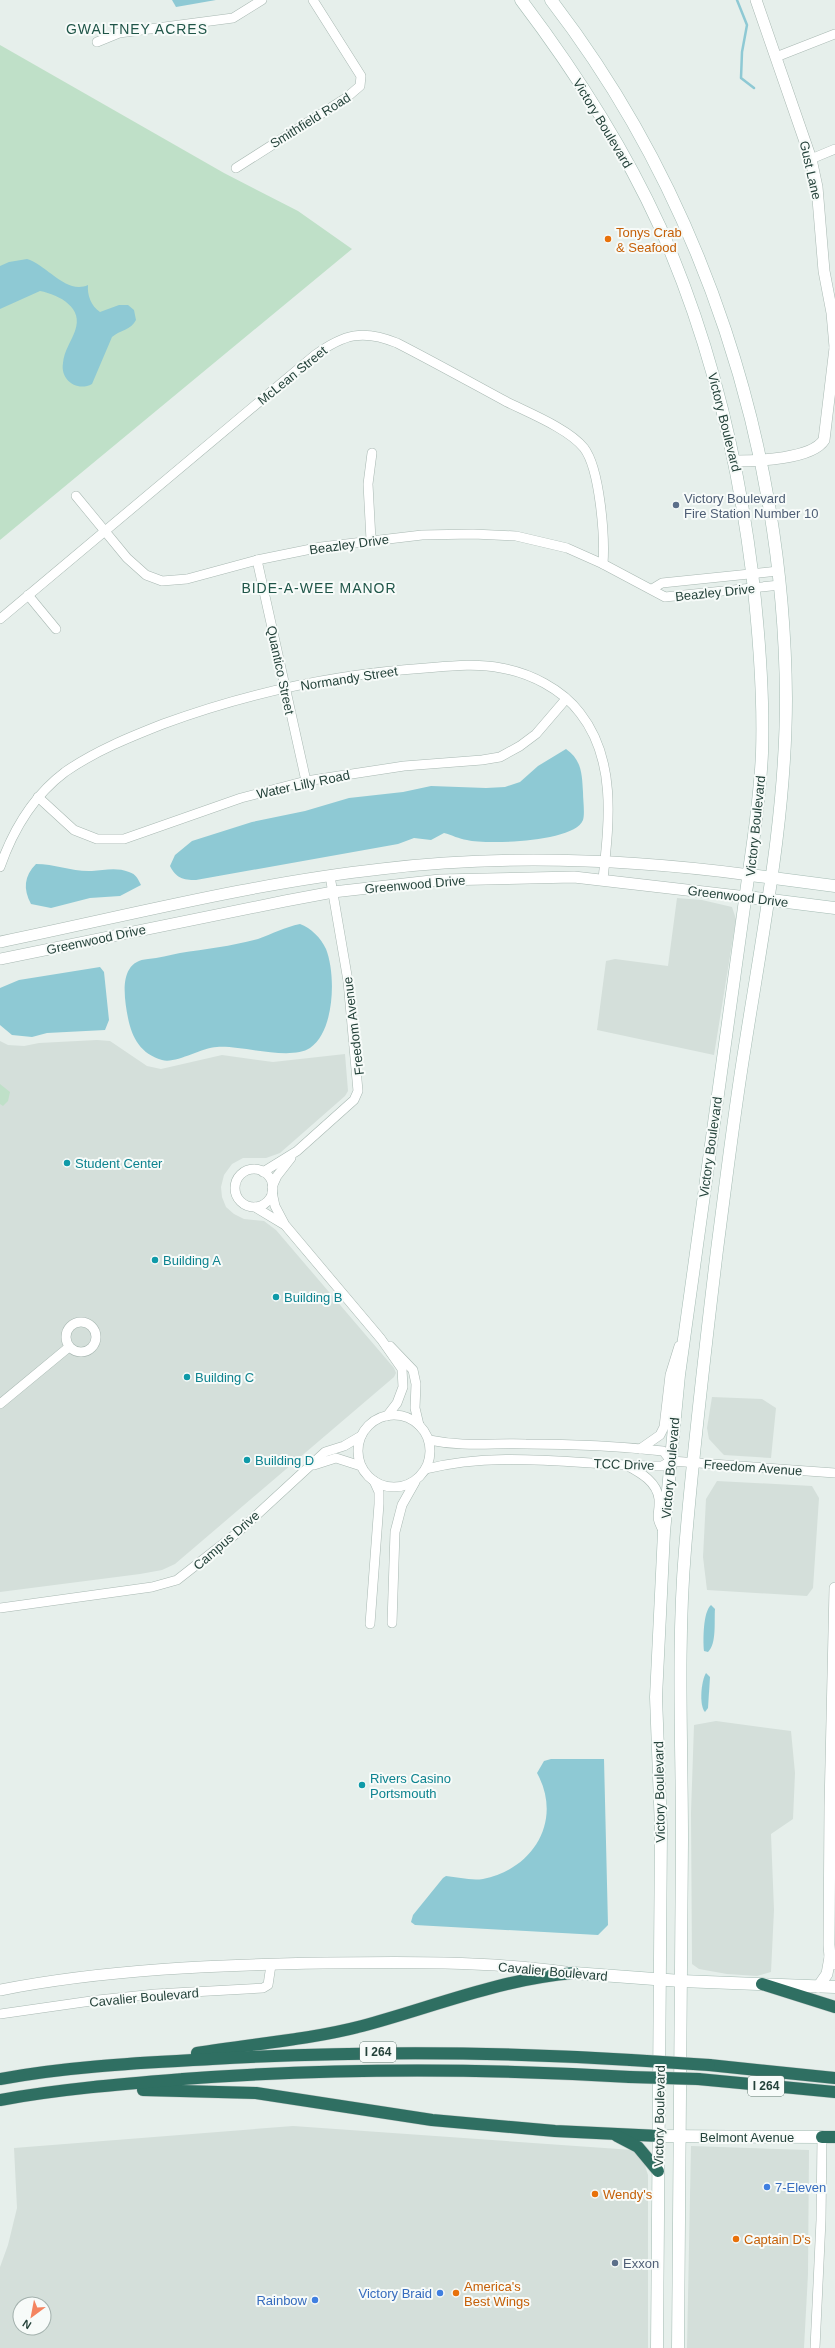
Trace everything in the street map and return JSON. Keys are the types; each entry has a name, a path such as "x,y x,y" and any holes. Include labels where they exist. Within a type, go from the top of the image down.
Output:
{"highway":[{"path":"124,2064 328,2033 395,2016 498,1985 546,1975 574,1973"},
{"path":"762,1984 835,2007"},
{"name":"I 264","path":"3,2079 124,2064 294,2054 383,2052 487,2053 631,2060 835,2078"},
{"name":"I 264","path":"5,2099 68,2090 176,2080 315,2071 520,2070 630,2077 698,2079 835,2092"},
{"path":"68,2090 177,2089 256,2093 432,2120 555,2131 659,2136"},
{"path":"613,2134 638,2147 658,2171"},
{"path":"822,2137 835,2138"}],"main road":[{"name":"Victory Boulevard","path":"521,0 569,66 595,107 634,175 659,225 702,334 714,373 736,462 746,518 762,667 760,774 750,876 685,1325 664,1532 656,1697 661,1828 657,2348"},
{"name":"Victory Boulevard","path":"551,0 585,46 623,106 663,179 684,222 704,270 728,337 761,460 780,585 785,654 785,755 778,836 744,1050 725,1192 693,1463 684,1554 680,1659 681,1981 678,2348"},
{"name":"Greenwood Drive","path":"750,876 835,886"},
{"name":"Greenwood Drive","path":"747,897 835,908"},
{"name":"Cavalier Boulevard","path":"574,1973 681,1981 835,1987"},
{"name":"Belmont Avenue","path":"659,2136 822,2137"}],"street":[{"path":"97,42 119,33 233,18 262,0"},
{"name":"Smithfield Road","path":"236,168 346,98 360,86 361,76 313,0"},
{"name":"Gust Lane","path":"736,462 761,460 803,453 821,445 824,440 835,348 832,298 824,270 817,187 811,159 756,0"},
{"path":"776,56 835,34"},
{"path":"811,159 835,149"},
{"name":"McLean Street","path":"0,619 315,355 341,339 351,335 373,334 397,343 555,427 581,444 589,455 595,476 603,531 603,564"},
{"path":"371,540 368,484 372,453"},
{"name":"Beazley Drive","path":"76,496 137,568 153,578 162,581 187,579 257,560 371,540 473,534 516,536 566,548 603,564 638,584 652,589 665,597 780,585"},
{"name":"Quantico Street","path":"257,560 306,781"},
{"name":"Beazley Drive","path":"652,589 662,583 752,575 778,571"},
{"path":"28,595 56,629"},
{"name":"Normandy Street","path":"0,867 14,832 38,796 64,773 78,764 138,734 216,707 285,689 357,675 400,670 490,666 520,672 554,688 579,711 590,727 602,754 607,792 605,862 603,879"},
{"name":"Water Lilly Road","path":"38,796 74,830 86,836 110,840 124,839 241,798 306,781 404,766 482,760 500,757 520,746 536,734 566,700"},
{"name":"Greenwood Drive","path":"0,942 330,876 420,865 491,860 605,862 750,876"},
{"name":"Freedom Avenue","path":"255,1206 266,1202 277,1176 297,1151 354,1100 358,1091 348,981 330,876"},
{"name":"Greenwood Drive","path":"0,957 332,892 440,880 574,877 603,879 747,897"},
{"name":"Freedom Avenue","path":"263,1172 297,1151"},
{"name":"Freedom Avenue","path":"285,1225 255,1206 243,1203 239,1200 235,1188 236,1181 239,1176 250,1169 263,1172 268,1176 275,1206 285,1225 381,1339 402,1370 403,1387 397,1403 387,1416"},
{"path":"640,1449 660,1435 664,1427 670,1374 685,1325"},
{"name":"Freedom Avenue","path":"381,1339 402,1357 413,1370 416,1384 415,1408 419,1425"},
{"path":"0,1404 69,1347"},
{"path":"370,1624 379,1492 374,1481 361,1466 358,1447 361,1436 367,1427 376,1420 387,1416 399,1415 411,1419 419,1425 429,1440 431,1449 430,1462 415,1482 402,1505 395,1532 392,1623"},
{"name":"Campus Drive","path":"0,1608 152,1587 178,1580 237,1533 294,1479 313,1465 325,1452 344,1446 361,1436"},
{"name":"TCC Drive","path":"426,1469 447,1464 492,1460 662,1466 671,1461 663,1451 640,1449 526,1444 471,1446 429,1440"},
{"name":"Campus Drive","path":"313,1465 336,1458 361,1466"},
{"name":"Freedom Avenue","path":"671,1461 835,1473"},
{"path":"626,1465 645,1475 654,1486 659,1499 657,1520 664,1532"},
{"path":"374,1481 391,1488 403,1487 415,1482"},
{"path":"818,1987 827,1974 833,1961 832,1844 835,1588"},
{"name":"Cavalier Boulevard","path":"0,1990 96,1976 180,1968 271,1965 381,1962 506,1965 574,1973"},
{"name":"Cavalier Boulevard","path":"0,2014 148,1995 263,1988 268,1985 271,1965"},
{"path":"815,2348 821,2220 822,2137"}],"shaded area":[{"path":"677,898 702,900 732,907 736,919 714,1055 597,1030 606,961 615,959 668,966"},
{"path":"97,1040 110,1041 147,1066 161,1069 222,1055 273,1062 345,1054 348,1091 345,1096 280,1153 266,1158 243,1158 232,1164 224,1175 221,1187 222,1197 226,1207 234,1214 244,1219 264,1221 276,1230 394,1368 396,1373 394,1377 175,1564 162,1570 140,1574 0,1592 0,1041 8,1045 24,1046 39,1043"},
{"path":"712,1397 762,1399 776,1408 771,1458 724,1455 721,1452 709,1439 707,1428"},
{"path":"717,1481 812,1486 819,1498 813,1588 807,1596 707,1590 703,1557 706,1499"},
{"path":"716,1721 791,1731 795,1773 793,1819 771,1834 774,1910 771,1972 757,1976 727,1974 699,1969 692,1964 691,1813 694,1725"},
{"path":"293,2126 633,2150 643,2159 648,2175 648,2348 0,2348 0,2267 8,2245 17,2208 14,2148"},
{"path":"691,2146 809,2150 808,2274 804,2348 687,2348"}],"green space":[{"path":"0,45 224,173 298,211 352,249 0,540"},
{"path":"0,1084 10,1092 8,1101 3,1106 0,1104"}],"water":[{"path":"172,0 216,0 176,7"},
{"path":"27,259 34,262 56,278 72,286 80,287 88,285 90,300 94,307 100,312 119,305 128,305 134,310 136,320 131,326 112,337 92,384 86,386 75,385 71,383 64,375 63,369 66,351 77,323 73,309 62,299 40,291 0,309 0,266 9,262"},
{"path":"566,749 575,758 580,768 584,814 583,820 577,827 564,833 530,840 492,842 464,839 444,833 431,840 414,838 398,844 196,880 180,878 170,866 175,855 192,841 252,822 305,811 349,798 403,792 431,786 486,788 505,787 520,782 538,766"},
{"path":"36,864 85,871 110,869 124,870 135,875 141,885 120,896 90,898 51,908 31,904 28,898 26,883 29,873"},
{"path":"300,924 312,931 324,945 329,960 331,973 332,987 329,1016 318,1040 310,1048 301,1052 278,1053 217,1047 168,1061 148,1054 139,1044 132,1032 125,1000 125,981 127,973 138,961 258,939"},
{"path":"100,967 104,972 109,1020 105,1030 47,1033 32,1037 12,1035 0,1025 0,988 19,980"},
{"path":"711,1605 715,1609 714,1638 708,1652 704,1651 704,1633 706,1614"},
{"path":"706,1673 710,1677 708,1708 705,1712 703,1709 701,1693"},
{"path":"551,1759 604,1759 608,1925 598,1935 415,1925 411,1922 413,1915 446,1876 483,1879 501,1874 517,1865 529,1853 539,1840 545,1825 547,1808 544,1791 537,1773 544,1761"}],"waterway":[{"path":"737,0 747,25 742,52 741,78 754,88"}],"place":[{"name":"Tonys Crab & Seafood","path":"608,239"},
{"name":"Victory Boulevard Fire Station Number 10","path":"676,505"},
{"name":"Student Center","path":"67,1163"},
{"name":"Building A","path":"155,1260"},
{"name":"Building B","path":"276,1297"},
{"name":"Building C","path":"187,1377"},
{"name":"Building D","path":"247,1460"},
{"name":"Rivers Casino Portsmouth","path":"362,1785"},
{"name":"7-Eleven","path":"767,2187"},
{"name":"Wendy's","path":"595,2194"},
{"name":"Captain D's","path":"736,2239"},
{"name":"Exxon","path":"615,2263"},
{"name":"Victory Braid","path":"440,2293"},
{"name":"America's Best Wings","path":"456,2293"},
{"name":"Rainbow","path":"315,2300"}],"district":[{"name":"GWALTNEY ACRES","path":"137,29"},
{"name":"BIDE-A-WEE MANOR","path":"319,588"}]}
